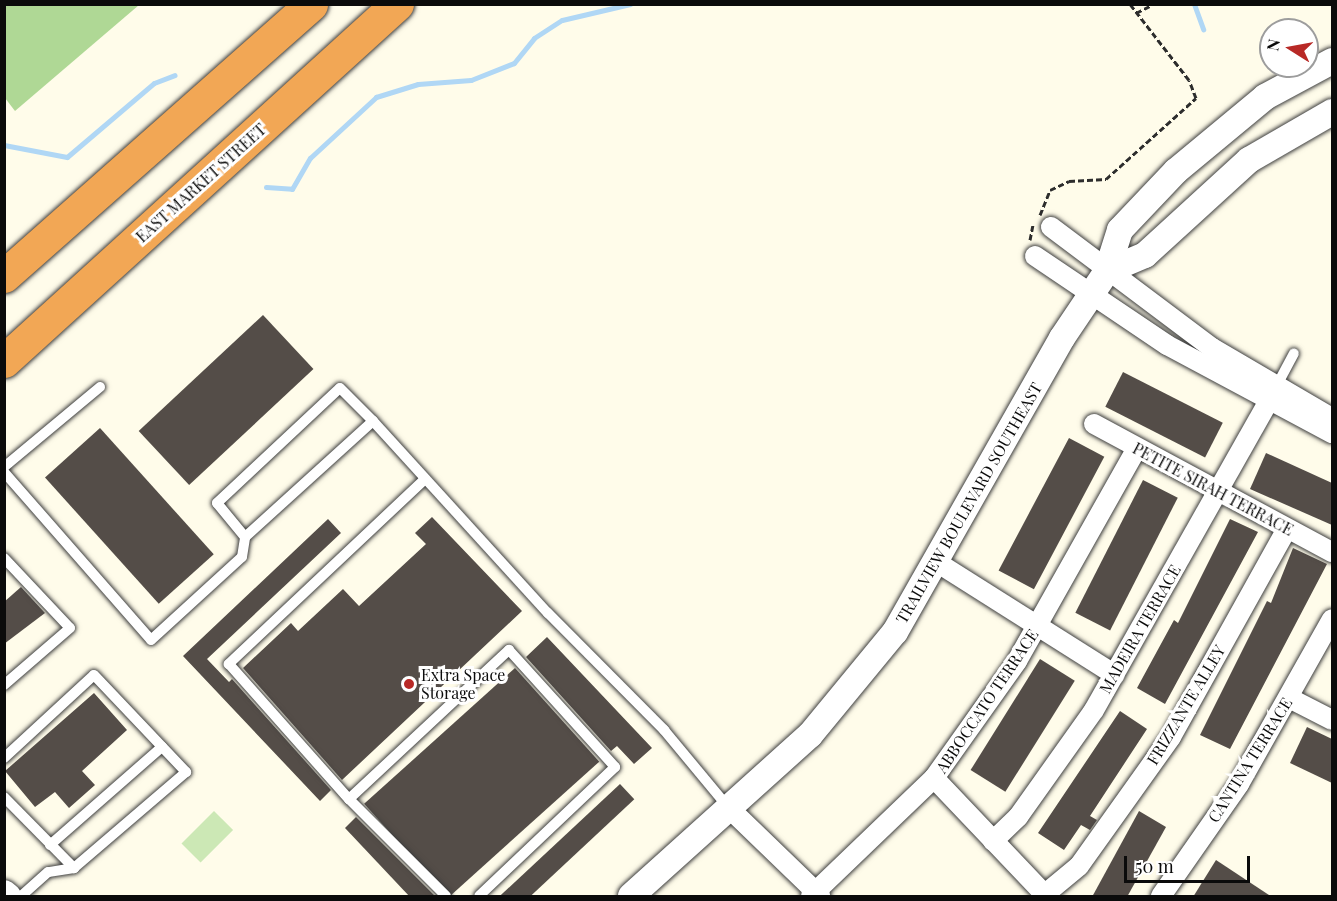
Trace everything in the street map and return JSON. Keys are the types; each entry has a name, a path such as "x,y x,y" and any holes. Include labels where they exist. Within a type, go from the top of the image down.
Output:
{"highway":[{"path":"252,57 297,4"},
{"path":"4,276 311,4"},
{"name":"EAST MARKET STREET","path":"4,361 397,4"},
{"path":"367,31 405,4"}],"street":[{"name":"TRAILVIEW BOULEVARD SOUTHEAST","path":"632,897 810,735 857,684 938,563 1091,294 1107,271 1120,230 1176,171 1265,97 1332,62"},
{"path":"1107,271 1145,255 1250,160 1332,112"},
{"path":"1051,227 1272,394 1332,433"},
{"path":"1035,256 1091,294 1272,394 1332,418"},
{"name":"MADEIRA TERRACE","path":"993,842 1018,817 1115,675 1272,394"},
{"name":"PETITE SIRAH TERRACE","path":"1094,424 1217,493 1332,552"},
{"name":"ABBOCCATO TERRACE","path":"816,895 934,778 1040,622 1137,448"},
{"name":"FRIZZANTE ALLEY","path":"1045,896 1079,866 1171,737 1287,529"},
{"path":"938,563 1040,622 1115,675"},
{"name":"CANTINA TERRACE","path":"1167,895 1239,784 1332,619"},
{"path":"1289,698 1332,720"},
{"path":"934,778 1045,896"},
{"path":"729,808 816,895"},
{"path":"4,893 8,897"}],"lane":[{"path":"1272,394 1294,353"},
{"path":"4,467 100,387"},
{"path":"245,537 217,502 340,388 664,730 729,808"},
{"path":"4,472 151,640 242,557 245,537 373,421"},
{"path":"425,479 229,664 349,799 446,897"},
{"path":"4,558 70,628 4,685"},
{"path":"349,799 509,650 615,767 479,897"},
{"path":"4,758 94,675 186,772 74,868 48,872 21,897"},
{"path":"50,845 162,747"},
{"path":"4,796 74,868"}],"path":[{"path":"1051,227 1039,213 1050,190 1069,181 1106,179 1196,98 1189,80 1130,4"},
{"path":"1136,13 1152,5"}],"green space":[{"path":"5,4 139,5 15,111 5,98"},
{"path":"214,811 233,830 201,863 181,844"}],"building":[{"path":"263,315 313,369 189,485 139,431"},
{"path":"1123,372 1223,423 1205,458 1105,407"},
{"path":"100,428 214,554 159,604 45,478"},
{"path":"1069,438 1104,457 1034,589 999,570"},
{"path":"1266,453 1332,483 1332,525 1250,489"},
{"path":"1143,480 1178,498 1110,630 1075,613"},
{"path":"432,517 522,611 342,780 243,668 291,623 298,631 343,589 359,606 426,544 415,533"},
{"path":"328,519 341,533 207,659 229,682 232,679 331,790 320,801 183,656"},
{"path":"1230,519 1258,532 1165,704 1137,688 1174,620 1178,623"},
{"path":"1293,548 1327,564 1230,749 1200,735 1267,601 1271,603"},
{"path":"21,587 45,613 4,644 4,602"},
{"path":"547,637 652,748 634,764 617,746 611,751 526,657"},
{"path":"1040,659 1075,681 1005,792 971,770"},
{"path":"515,668 599,762 450,896 447,896 364,804"},
{"path":"94,693 127,730 82,771 95,785 69,808 55,792 35,807 5,771"},
{"path":"1120,711 1147,729 1090,816 1097,820 1090,830 1081,825 1064,850 1038,833"},
{"path":"1307,727 1332,739 1332,783 1290,763"},
{"path":"620,784 634,799 531,896 500,896"},
{"path":"1139,811 1166,827 1127,897 1092,897"},
{"path":"356,817 436,897 410,897 345,828"},
{"path":"1216,860 1272,897 1193,897"}],"waterway":[{"path":"266,187 292,189 310,158 376,97 418,84 471,80 514,63 534,38 562,20 630,4"},
{"path":"1194,4 1203,29"},
{"path":"4,145 67,157 154,83 175,75"}],"place":[{"name":"Extra Space Storage","path":"409,684"}]}
